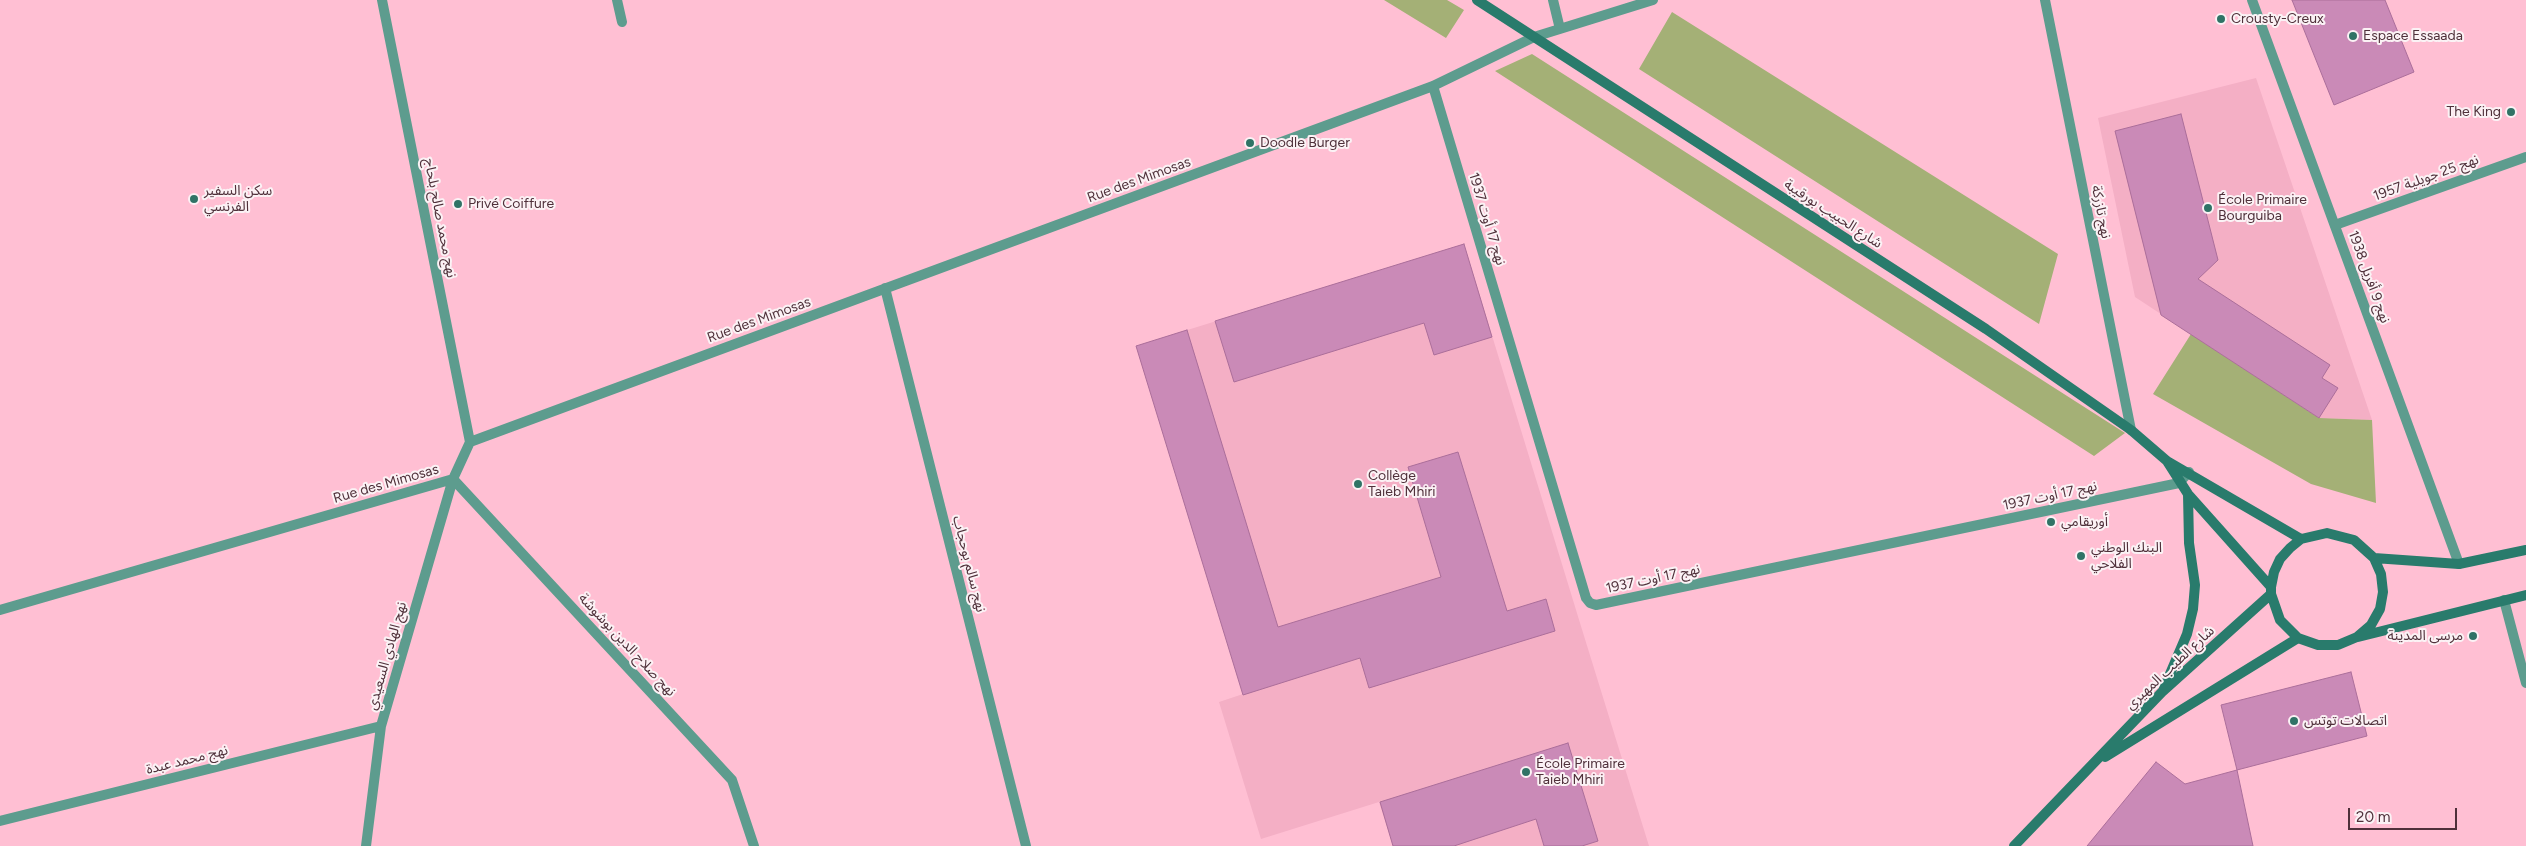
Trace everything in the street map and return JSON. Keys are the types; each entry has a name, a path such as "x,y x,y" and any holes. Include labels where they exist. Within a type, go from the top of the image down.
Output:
{"main road":[{"name":"شارع الحبيب بورقيبة","path":"1477,0 1986,329 2131,430 2167,461"},
{"path":"2167,461 2188,494 2271,590 2280,620 2298,638 2318,645 2338,645 2358,637 2526,595"},
{"path":"2167,461 2189,472 2301,539"},
{"path":"2162,692 2187,634 2193,609 2194,585 2189,543 2188,494"},
{"path":"2271,590 2280,559 2301,539 2327,533 2354,540 2374,558 2381,574 2383,592 2380,610 2371,625 2358,637"},
{"path":"2374,558 2459,564 2526,550"},
{"name":"شارع الطيب المهيري","path":"2014,846 2162,692 2271,590"},
{"name":"شارع الطيب المهيري","path":"2091,765 2298,638"}],"street":[{"name":"نهج محمد صالح بلحاج","path":"382,0 470,442"},
{"path":"617,0 622,22"},
{"path":"1553,0 1560,29"},
{"name":"Rue des Mimosas","path":"0,610 453,478 470,442 1433,86 1534,37 1653,0"},
{"name":"نهج تازركة","path":"2044,0 2131,430"},
{"name":"نهج 9 أفريل 1938","path":"2252,0 2459,564"},
{"name":"نهج 17 أوت 1937","path":"1433,86 1586,598 1590,603 1596,605 2180,483"},
{"name":"نهج 25 جويلية 1957","path":"2335,225 2526,157"},
{"name":"نهج سالم بوحجاب","path":"885,288 1026,846"},
{"path":"2180,483 2189,472"},
{"name":"نهج الهادي السعيدي","path":"366,846 381,726 453,478"},
{"name":"نهج صلاح الدين بوشوشة","path":"453,478 721,766 732,780 740,798 754,846"},
{"path":"2504,600 2526,683"},
{"name":"نهج محمد عبدة","path":"0,821 381,726"}],"shaded area":[{"name":"École Primaire Bourguiba","path":"2256,78 2372,420 2319,418 2135,297 2098,118"},
{"name":"Collège Taieb Mhiri","path":"1464,244 1649,846 1393,846 1379,802 1261,839 1219,702 1243,694 1136,346"}],"green space":[{"path":"1384,0 1447,0 1464,10 1446,38"},
{"path":"1672,12 2058,254 2039,324 1639,69"},
{"path":"1532,54 2125,433 2094,456 1495,71"},
{"path":"2191,334 2319,418 2372,420 2376,503 2311,484 2153,394"}],"building":[{"name":"Espace Essaada","path":"2292,0 2385,0 2414,72 2334,105"},
{"path":"2181,114 2218,260 2198,279 2330,365 2322,378 2338,388 2319,418 2161,315 2115,131"},
{"path":"1464,244 1492,337 1434,355 1424,323 1234,382 1215,321"},
{"path":"1187,330 1278,627 1441,577 1408,467 1458,452 1507,611 1546,599 1555,631 1369,688 1360,658 1243,695 1136,346"},
{"name":"اتصالات توتس","path":"2351,672 2367,736 2237,770 2221,705"},
{"name":"École Primaire Taieb Mhiri","path":"1568,743 1598,841 1582,846 1544,846 1536,819 1454,846 1393,846 1380,802"},
{"path":"2156,762 2185,784 2237,770 2253,846 2087,846"}],"place":[{"name":"Crousty-Creux","path":"2221,19"},
{"name":"Espace Essaada","path":"2353,36"},
{"name":"The King","path":"2511,112"},
{"name":"Doodle Burger","path":"1250,143"},
{"name":"سكن السفير الفرنسي","path":"194,199"},
{"name":"Privé Coiffure","path":"458,204"},
{"name":"École Primaire Bourguiba","path":"2208,208"},
{"name":"Collège Taieb Mhiri","path":"1358,484"},
{"name":"أوريقامي","path":"2051,522"},
{"name":"البنك الوطني الفلاحي","path":"2081,556"},
{"name":"مرسى المدينة","path":"2473,636"},
{"name":"اتصالات توتس","path":"2294,721"},
{"name":"École Primaire Taieb Mhiri","path":"1526,772"}]}
